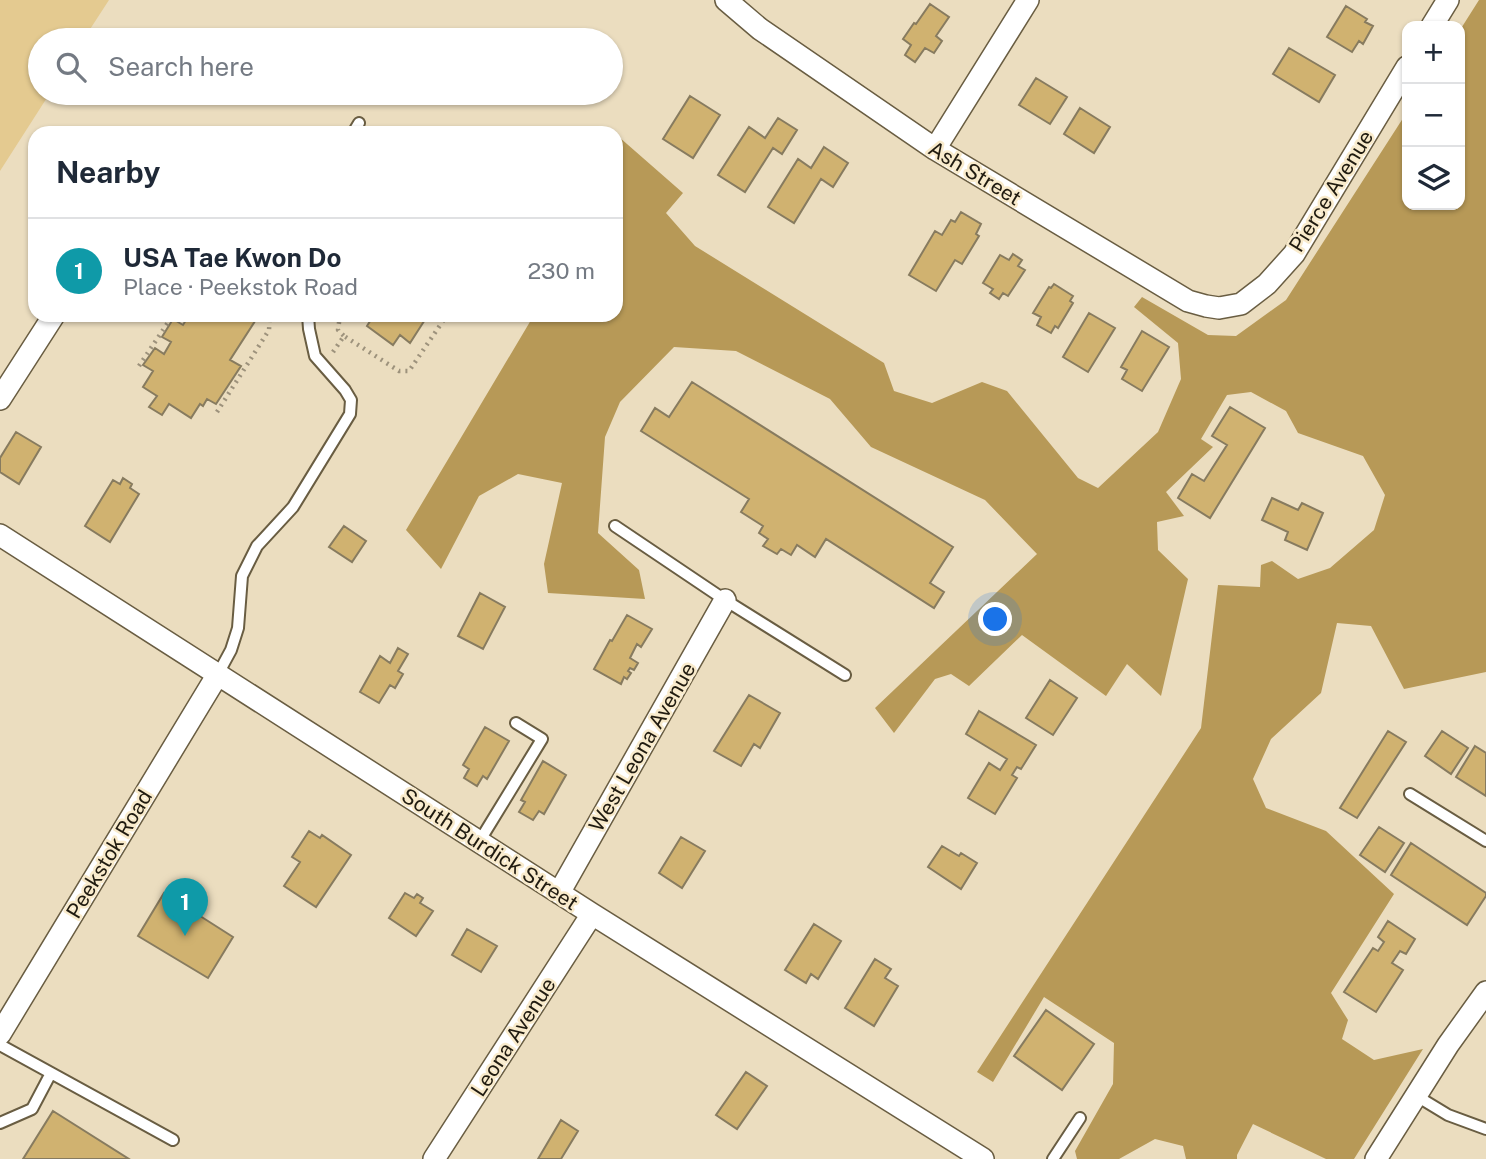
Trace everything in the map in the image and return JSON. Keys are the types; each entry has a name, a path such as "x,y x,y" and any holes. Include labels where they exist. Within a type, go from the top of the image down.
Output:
{"street":[{"name":"Ash Street","path":"726,0 760,29 935,149 1188,301 1219,308 1241,304"},
{"path":"935,149 1028,0"},
{"path":"1435,21 1448,0"},
{"name":"Pierce Avenue","path":"1241,304 1267,284 1294,254 1402,75"},
{"path":"0,399 50,322"},
{"name":"South Burdick Street","path":"0,535 592,914 981,1158"},
{"name":"West Leona Avenue","path":"559,893 725,600"},
{"name":"Peekstok Road","path":"0,1034 218,674"},
{"name":"Leona Avenue","path":"434,1159 592,914"},
{"path":"1376,1159 1415,1095 1486,992"}],"lane":[{"path":"218,674 231,650 238,628 242,576 257,546 293,507 350,414 351,400 316,356 308,322"},
{"path":"615,526 725,600 845,675"},
{"path":"479,842 542,739 516,723"},
{"path":"1410,794 1486,841"},
{"path":"0,1045 173,1140"},
{"path":"0,1123 33,1109 51,1073"},
{"path":"1415,1095 1448,1115 1486,1129"},
{"path":"1053,1159 1080,1118"}],"path":[{"path":"139,366 168,322"},
{"path":"217,412 269,330 270,322"},
{"path":"339,322 338,330 344,336 399,370 410,371 442,322"},
{"path":"332,353 344,336"}],"shaded area":[{"path":"0,0 109,0 91,28 28,28 28,105 42,105 0,171"},
{"path":"1479,0 1486,0 1486,672 1404,689 1371,626 1337,623 1321,693 1271,739 1253,779 1266,808 1326,831 1394,894 1331,993 1348,1020 1342,1039 1374,1060 1423,1049 1354,1159 1326,1159 1253,1124 1237,1159 1186,1159 1183,1146 1155,1139 1119,1159 1077,1159 1075,1151 1113,1084 1114,1043 1044,997 993,1082 977,1072 1201,728 1218,585 1260,587 1261,565 1272,561 1298,579 1330,568 1374,530 1385,495 1363,456 1298,433 1286,411 1251,392 1227,395 1201,439 1213,447 1166,492 1184,516 1157,522 1158,550 1188,579 1161,696 1127,664 1106,696 1022,635 969,686 951,674 935,679 894,733 875,708 1037,554 985,500 871,447 830,399 736,351 674,347 620,402 605,437 598,533 639,570 645,599 548,593 544,564 562,483 518,474 479,496 441,569 406,530 530,322 623,322 623,140 683,193 666,213 695,246 884,363 894,391 932,403 982,382 1007,391 1078,478 1098,488 1158,432 1181,379 1178,343 1134,307 1142,297 1208,335 1236,336 1286,300 1402,120 1402,210 1465,210 1465,22"}],"building":[{"path":"930,4 949,17 936,36 942,41 934,53 925,48 915,62 905,55 911,45 903,39"},
{"path":"1346,6 1373,26 1363,44 1359,41 1352,52 1327,37"},
{"path":"1289,48 1335,75 1319,102 1273,74"},
{"path":"1036,78 1067,97 1050,124 1019,105"},
{"path":"690,96 720,115 693,158 663,139"},
{"path":"1080,108 1110,127 1094,153 1064,134"},
{"path":"778,118 797,130 782,154 773,148 745,192 718,175 749,127 765,138"},
{"path":"824,147 848,163 833,187 821,179 794,223 768,207 798,159 811,168"},
{"path":"961,212 981,224 976,234 979,236 962,264 955,260 936,291 909,275 935,231 942,235 951,220 955,222"},
{"path":"1013,254 1022,260 1018,266 1025,270 1008,296 1003,293 999,299 990,293 993,289 983,283 1000,255 1009,260"},
{"path":"1054,284 1073,296 1070,301 1073,303 1058,328 1055,326 1051,333 1037,325 1041,317 1033,313 1049,287"},
{"path":"1089,313 1115,328 1088,372 1063,357"},
{"path":"171,322 183,325 185,322 254,322 230,360 241,366 216,404 207,399 203,406 200,404 191,418 169,404 162,415 149,407 157,396 143,387 153,371 143,365 155,348 164,354 171,342 162,337"},
{"path":"370,322 424,322 410,343 400,335 393,345 367,326"},
{"path":"1142,331 1169,347 1142,391 1122,379 1127,370 1121,367"},
{"path":"692,382 953,547 930,583 944,592 934,608 826,539 815,557 797,545 791,555 781,549 777,554 763,546 768,539 759,533 763,526 741,512 749,499 641,431 655,408 669,417"},
{"path":"1230,407 1265,428 1210,518 1178,498 1192,474 1204,481 1227,445 1212,436"},
{"path":"16,432 41,447 19,484 0,472 0,458"},
{"path":"123,478 132,484 130,488 139,494 110,542 85,526 113,480 120,484"},
{"path":"1272,498 1298,510 1302,503 1323,513 1307,550 1285,540 1288,532 1262,520"},
{"path":"344,526 366,541 352,562 329,547"},
{"path":"480,593 505,607 483,649 458,636"},
{"path":"627,615 652,629 641,647 637,644 630,658 638,663 634,670 630,668 628,671 631,673 627,679 624,677 621,684 594,669"},
{"path":"398,648 408,654 398,671 403,674 395,688 390,685 379,703 360,692 380,656 390,663"},
{"path":"1050,680 1077,698 1053,735 1026,718"},
{"path":"749,695 780,713 760,748 754,744 741,766 714,751"},
{"path":"979,711 1036,745 1021,769 1017,767 1012,775 1017,778 995,814 968,798 989,763 1000,770 1007,759 966,734"},
{"path":"485,727 509,741 487,779 483,776 477,786 464,778 469,769 463,765"},
{"path":"1388,731 1406,742 1357,818 1340,808"},
{"path":"1442,731 1468,748 1451,774 1425,756"},
{"path":"1475,746 1486,753 1486,796 1456,777"},
{"path":"543,761 566,775 544,814 539,811 533,820 519,812 525,802 521,800"},
{"path":"1379,827 1404,843 1385,872 1360,855"},
{"path":"309,831 320,838 322,835 351,855 316,907 284,886 300,862 292,857"},
{"path":"681,837 705,851 682,888 659,873"},
{"path":"1411,843 1486,893 1467,925 1391,875"},
{"path":"942,846 977,863 961,889 928,867"},
{"path":"164,893 233,937 208,978 138,936"},
{"path":"405,893 414,898 417,894 423,898 420,903 433,911 416,936 389,918"},
{"path":"1388,921 1415,939 1406,954 1400,951 1392,963 1403,970 1376,1012 1344,992 1373,948 1378,951 1384,942 1378,937"},
{"path":"814,924 841,941 818,979 811,974 806,983 785,970"},
{"path":"467,929 497,946 481,972 452,955"},
{"path":"875,959 891,969 885,978 898,986 874,1026 845,1008"},
{"path":"1046,1010 1094,1044 1062,1090 1014,1056"},
{"path":"746,1072 767,1086 737,1129 716,1115"},
{"path":"53,1111 129,1159 23,1159"},
{"path":"561,1120 578,1131 561,1159 538,1159"}],"place":[{"name":"USA Tae Kwon Do","path":"185,936"}]}
